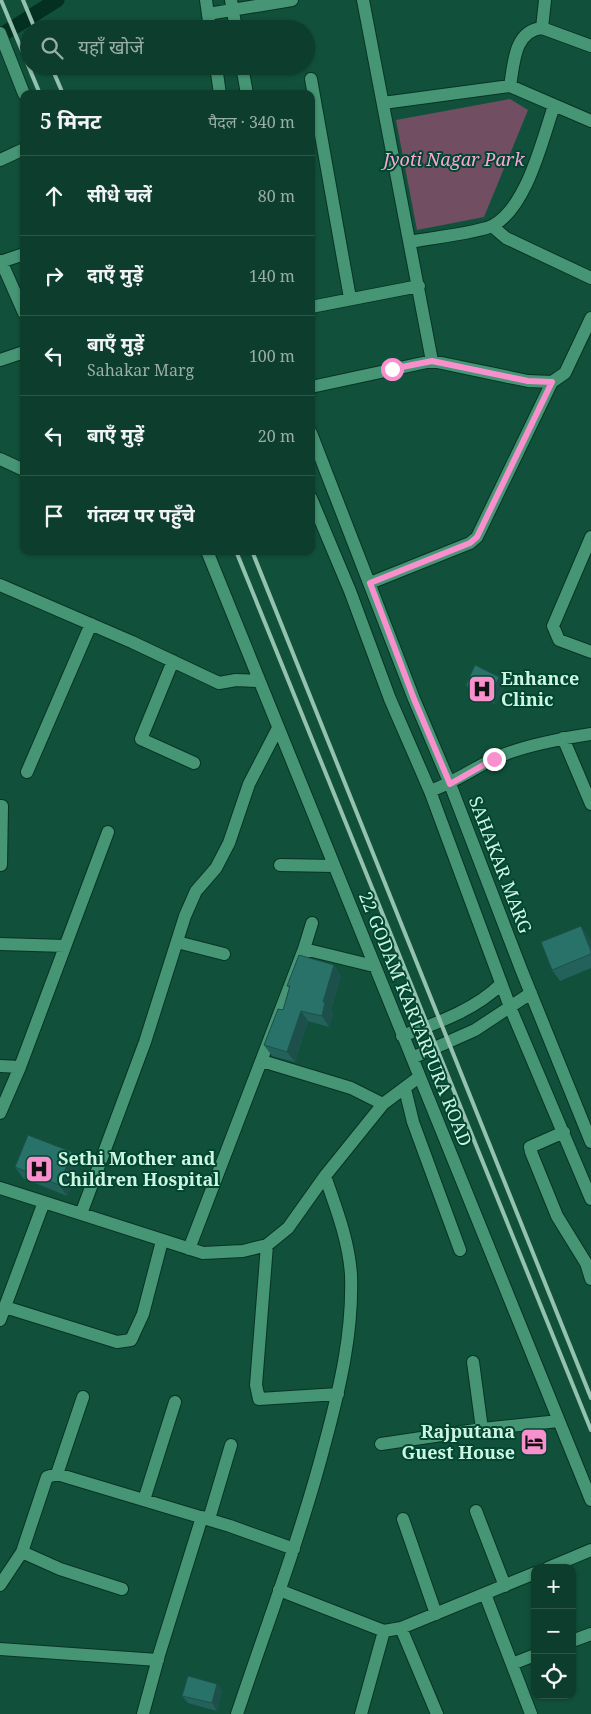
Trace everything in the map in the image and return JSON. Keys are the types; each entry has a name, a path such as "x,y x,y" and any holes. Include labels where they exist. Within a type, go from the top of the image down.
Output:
{"street":[{"path":"206,0 209,20"},
{"path":"208,14 232,5 292,0"},
{"path":"364,0 432,361"},
{"path":"542,28 545,0"},
{"path":"232,5 234,20"},
{"path":"510,86 517,46 524,36 533,29 542,28 591,46"},
{"path":"0,32 13,60 23,90"},
{"path":"217,75 219,90"},
{"path":"244,75 246,90"},
{"path":"311,80 312,90"},
{"path":"384,104 510,86 591,121"},
{"path":"410,242 492,226 511,210 523,192 554,106"},
{"path":"316,135 350,298"},
{"path":"0,160 20,151"},
{"path":"492,226 506,238 591,278"},
{"path":"20,255 0,261 20,304"},
{"path":"315,306 419,286"},
{"path":"370,583 470,543 477,537 552,382 565,373 591,318"},
{"path":"0,360 20,353"},
{"path":"315,386 432,361 528,381 552,382"},
{"name":"SAHAKAR MARG","path":"315,443 414,699 450,784 591,1142"},
{"path":"0,459 20,468"},
{"path":"315,508 350,591 390,699 430,791 510,1007 591,1199"},
{"path":"591,537 587,564 553,626 559,640 591,652"},
{"name":"22 GODAM KARTARPURA ROAD","path":"209,555 591,1500"},
{"path":"0,586 91,624 219,684 236,680 260,681"},
{"path":"27,772 91,624"},
{"path":"173,662 142,739 194,763"},
{"path":"81,1214 145,1042 177,942 196,891 216,868 229,842 249,784 278,728"},
{"path":"430,791 450,784 494,759 563,738 591,734"},
{"path":"563,738 591,804"},
{"path":"0,806 2,806 1,865"},
{"path":"0,1113 20,1067 108,832"},
{"path":"280,865 334,866"},
{"path":"189,1249 262,1061 312,923"},
{"path":"177,942 224,954"},
{"path":"0,944 65,946"},
{"path":"304,949 374,966"},
{"path":"402,1036 476,1004 489,996 501,984"},
{"path":"412,1058 475,1030 531,993"},
{"path":"262,1061 350,1088 383,1104"},
{"path":"0,1066 20,1067"},
{"path":"0,1188 203,1253 243,1251 267,1244 288,1228 325,1176 383,1104 419,1077"},
{"path":"405,1089 413,1122 460,1250"},
{"path":"564,1132 530,1147 557,1216 586,1264 591,1279"},
{"path":"237,1714 310,1500 338,1394 351,1328 351,1273 343,1231 325,1176"},
{"path":"0,1320 44,1202"},
{"path":"5,1307 116,1342 131,1340 142,1314 162,1241"},
{"path":"267,1244 256,1385 259,1399 338,1394"},
{"path":"473,1362 482,1429"},
{"path":"57,1474 83,1397"},
{"path":"144,1500 175,1402"},
{"path":"381,1444 482,1429 559,1421"},
{"path":"143,1714 158,1660 231,1445"},
{"path":"0,1585 22,1552 47,1477 57,1474 206,1518 294,1549"},
{"path":"476,1511 505,1586"},
{"path":"402,1519 436,1614"},
{"path":"558,1564 591,1550"},
{"path":"22,1552 60,1569 122,1589"},
{"path":"279,1590 384,1631 402,1628 531,1575"},
{"path":"485,1594 531,1714"},
{"path":"402,1628 437,1714"},
{"path":"361,1714 384,1631"},
{"path":"576,1640 591,1634"},
{"path":"0,1649 158,1660"},
{"path":"512,1664 531,1657"}],"green space":[{"name":"Jyoti Nagar Park","path":"510,99 528,110 484,217 417,230 396,120"}],"building":[{"path":"475,665 499,677 490,697 466,685"},
{"path":"581,926 591,954 552,970 541,942"},
{"path":"299,955 334,965 323,1002 325,1002 322,1016 301,1011 287,1052 264,1045 278,1009 283,1010 290,986 287,986"},
{"path":"28,1135 72,1152 59,1185 15,1167"},
{"path":"188,1676 217,1684 212,1703 182,1696"}],"waterway":[{"path":"25,20 57,0"},
{"path":"0,36 20,23"}],"railway":[{"path":"1,0 20,46"},
{"path":"23,0 31,20"},
{"path":"32,75 38,90"},
{"path":"55,75 61,90"},
{"path":"238,555 591,1430"},
{"path":"254,555 591,1398"}],"place":[{"name":"Enhance Clinic","path":"482,689"},
{"name":"Sethi Mother and Children Hospital","path":"39,1169"},
{"name":"Rajputana Guest House","path":"534,1442"}],"route":[{"path":"392,369 432,361 528,381 552,382 477,537 470,543 370,583 414,699 450,784 494,759"}]}
